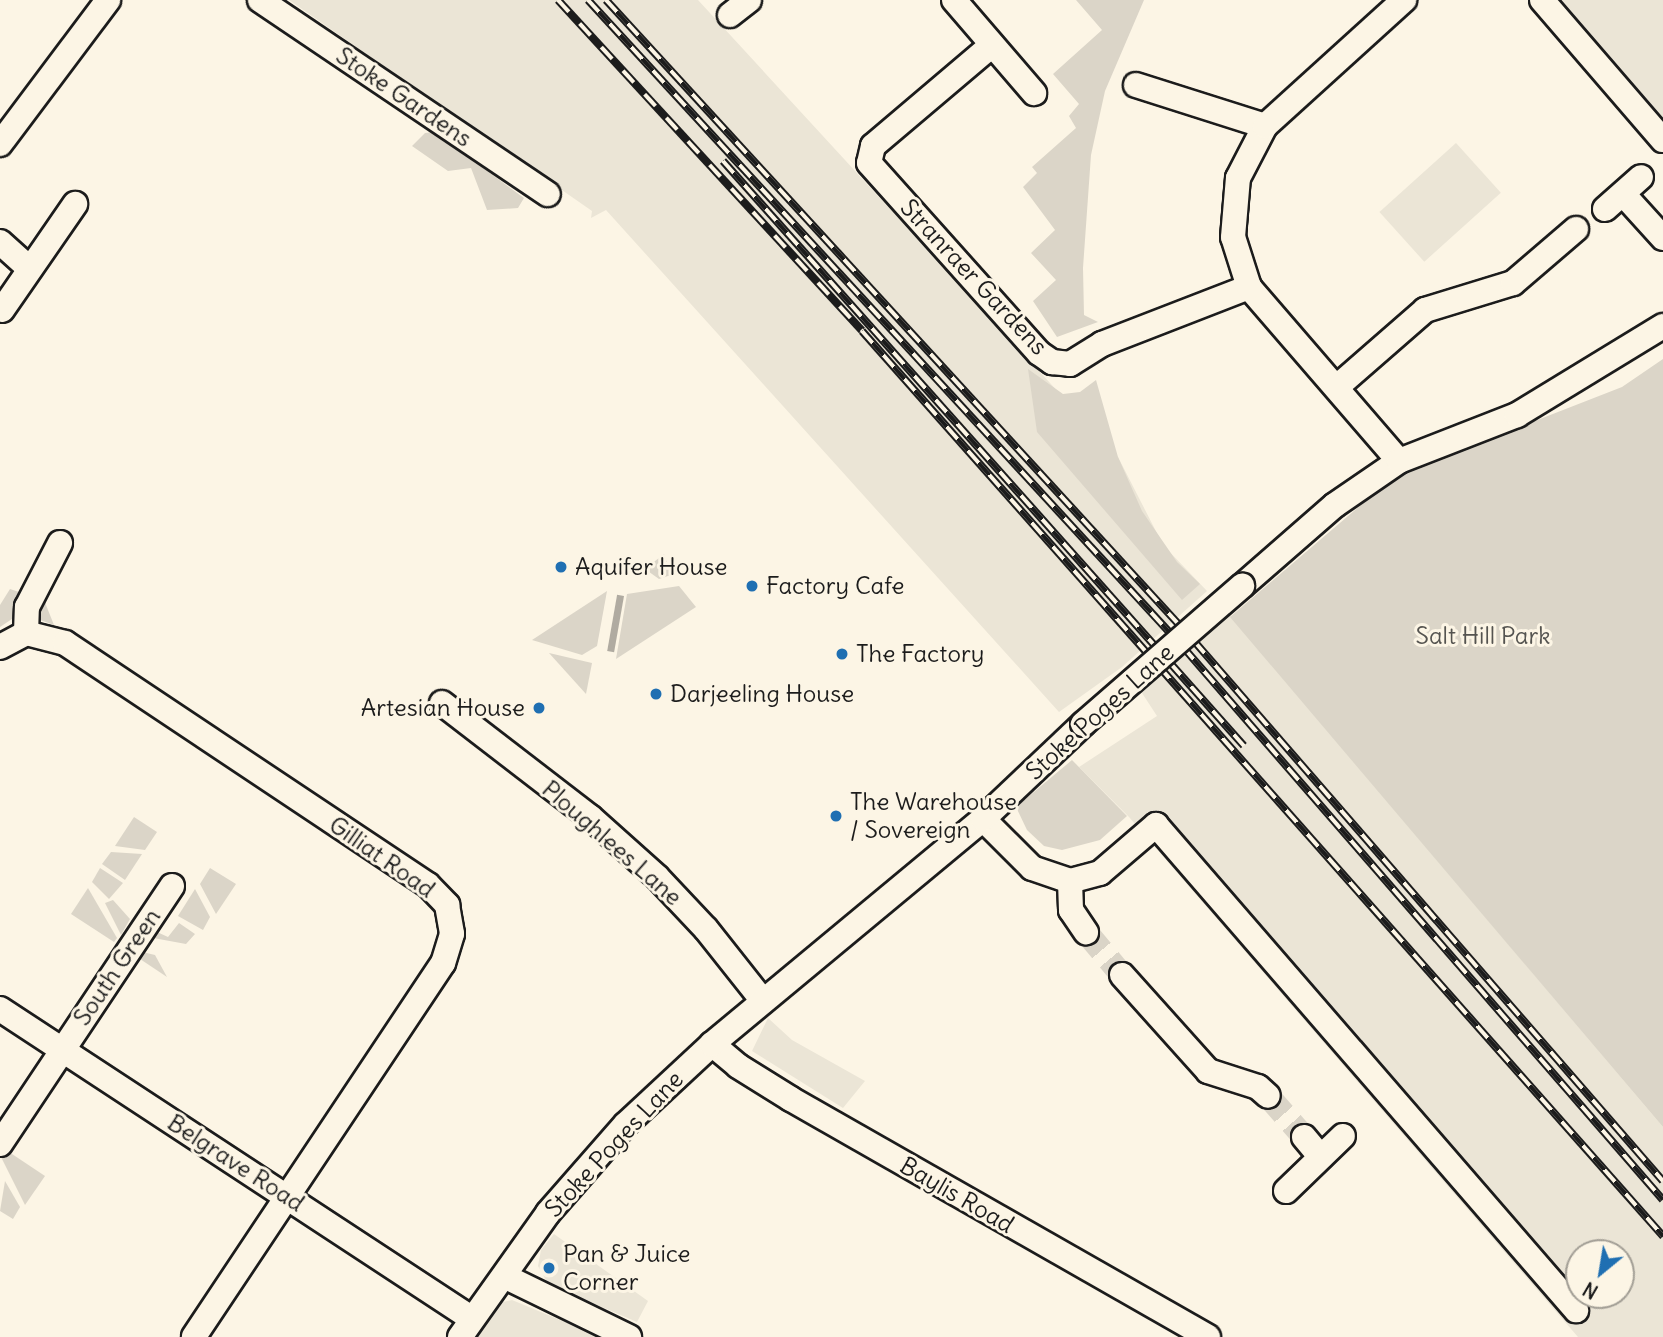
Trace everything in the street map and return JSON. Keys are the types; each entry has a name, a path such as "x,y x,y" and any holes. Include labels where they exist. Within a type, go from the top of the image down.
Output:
{"street":[{"path":"0,144 108,0"},
{"name":"Stoke Gardens","path":"260,0 548,194"},
{"path":"954,0 1034,93"},
{"path":"1542,0 1663,140"},
{"path":"1391,4 1265,126 1238,178 1233,237 1249,287 1338,386 1399,461"},
{"name":"Stranraer Gardens","path":"992,45 873,146 869,163 1039,353 1052,362 1070,364 1102,344 1249,287"},
{"path":"1136,85 1265,126"},
{"path":"1623,194 1663,238"},
{"path":"2,310 75,204"},
{"path":"1338,386 1425,310 1513,284 1560,254 1576,229"},
{"path":"0,242 30,269"},
{"name":"Stoke Poges Lane","path":"466,1328 506,1277 548,1213 626,1124 712,1044 983,819 1083,724 1335,505 1399,461 1517,415 1663,326"},
{"path":"0,647 26,633 27,607 60,543"},
{"name":"Gilliat Road","path":"26,633 65,643 428,884 447,905 452,934 443,963 194,1337"},
{"name":"Ploughlees Lane","path":"442,703 590,817 657,877 706,929 764,1002"},
{"path":"983,819 1032,868 1070,881 1100,873 1156,825 1576,1310"},
{"path":"1070,881 1071,910 1086,932"},
{"name":"South Green","path":"0,1144 172,886"},
{"path":"1122,975 1208,1071 1258,1087 1268,1096"},
{"name":"Belgrave Road","path":"0,1009 288,1198 466,1328"},
{"name":"Baylis Road","path":"712,1044 738,1066 791,1099 1199,1335"},
{"path":"1286,1191 1343,1136"},
{"path":"1304,1137 1321,1157"},
{"path":"506,1277 629,1337"}],"shaded area":[{"path":"289,0 698,0 1118,457 1163,545 1207,591 1122,667 1059,712 606,210 591,218 592,211"},
{"path":"1557,0 1663,0 1663,118"},
{"path":"1456,143 1501,193 1424,262 1379,212"},
{"path":"617,595 624,596 614,652 607,651"},
{"path":"1227,612 1663,1127 1663,1337 1578,1337 1129,817 1079,767 1157,716 1140,690"},
{"path":"768,1018 792,1040 865,1081 843,1108 752,1051"},
{"path":"554,1234 648,1301 637,1322 548,1284 538,1266 541,1250"},
{"path":"512,1300 601,1337 473,1337 494,1304"}],"green space":[{"path":"1076,0 1144,0 1105,91 1091,155 1083,268 1084,315 1098,322 1057,337 1033,301 1056,280 1031,253 1055,230 1023,187 1037,173 1032,167 1076,128 1069,116 1079,104 1053,74 1102,30"},
{"path":"434,132 524,198 518,208 487,210 471,168 448,171 412,146 425,133"},
{"name":"Salt Hill Park","path":"1663,359 1663,1127 1230,617 1396,475 1622,387"},
{"path":"1028,369 1063,394 1080,392 1096,380 1118,457 1142,511 1177,562 1200,584 1182,600 1037,432"},
{"path":"664,554 671,575 659,579 645,569"},
{"path":"679,586 696,607 616,659 627,594"},
{"path":"10,589 19,592 12,619 0,627 0,605"},
{"path":"607,591 597,646 582,655 532,640"},
{"path":"45,593 46,605 54,625 29,616"},
{"path":"549,653 592,663 586,694"},
{"path":"1072,760 1127,816 1100,840 1062,850 1044,846 1027,830 1016,807"},
{"path":"134,817 157,832 145,850 115,846"},
{"path":"111,852 142,854 125,880 102,864"},
{"path":"100,868 123,883 109,899 92,882"},
{"path":"210,868 236,884 216,914 200,884"},
{"path":"88,888 117,938 114,942 71,914"},
{"path":"195,889 210,917 203,930 178,916"},
{"path":"113,900 130,919 121,935 105,903"},
{"path":"179,923 195,934 186,944 137,935 146,927 168,937"},
{"path":"130,949 155,955 167,977 128,951"},
{"path":"0,1146 45,1176 25,1205 0,1155"},
{"path":"5,1181 20,1207 13,1219 0,1211"}],"tunnel":[{"path":"1086,932 1122,975"},
{"path":"1268,1096 1304,1137"}],"railway":[{"path":"558,0 862,331 1663,1236"},
{"path":"588,0 1183,647 1663,1200"},
{"path":"606,0 1194,641 1663,1181"},
{"path":"723,161 1244,746"}],"place":[{"name":"Aquifer House","path":"561,567"},
{"name":"Factory Cafe","path":"752,586"},
{"name":"The Factory","path":"842,654"},
{"name":"Darjeeling House","path":"656,694"},
{"name":"Artesian House","path":"539,708"},
{"name":"The Warehouse / Sovereign","path":"836,816"},
{"name":"Pan & Juice Corner","path":"549,1268"}]}
